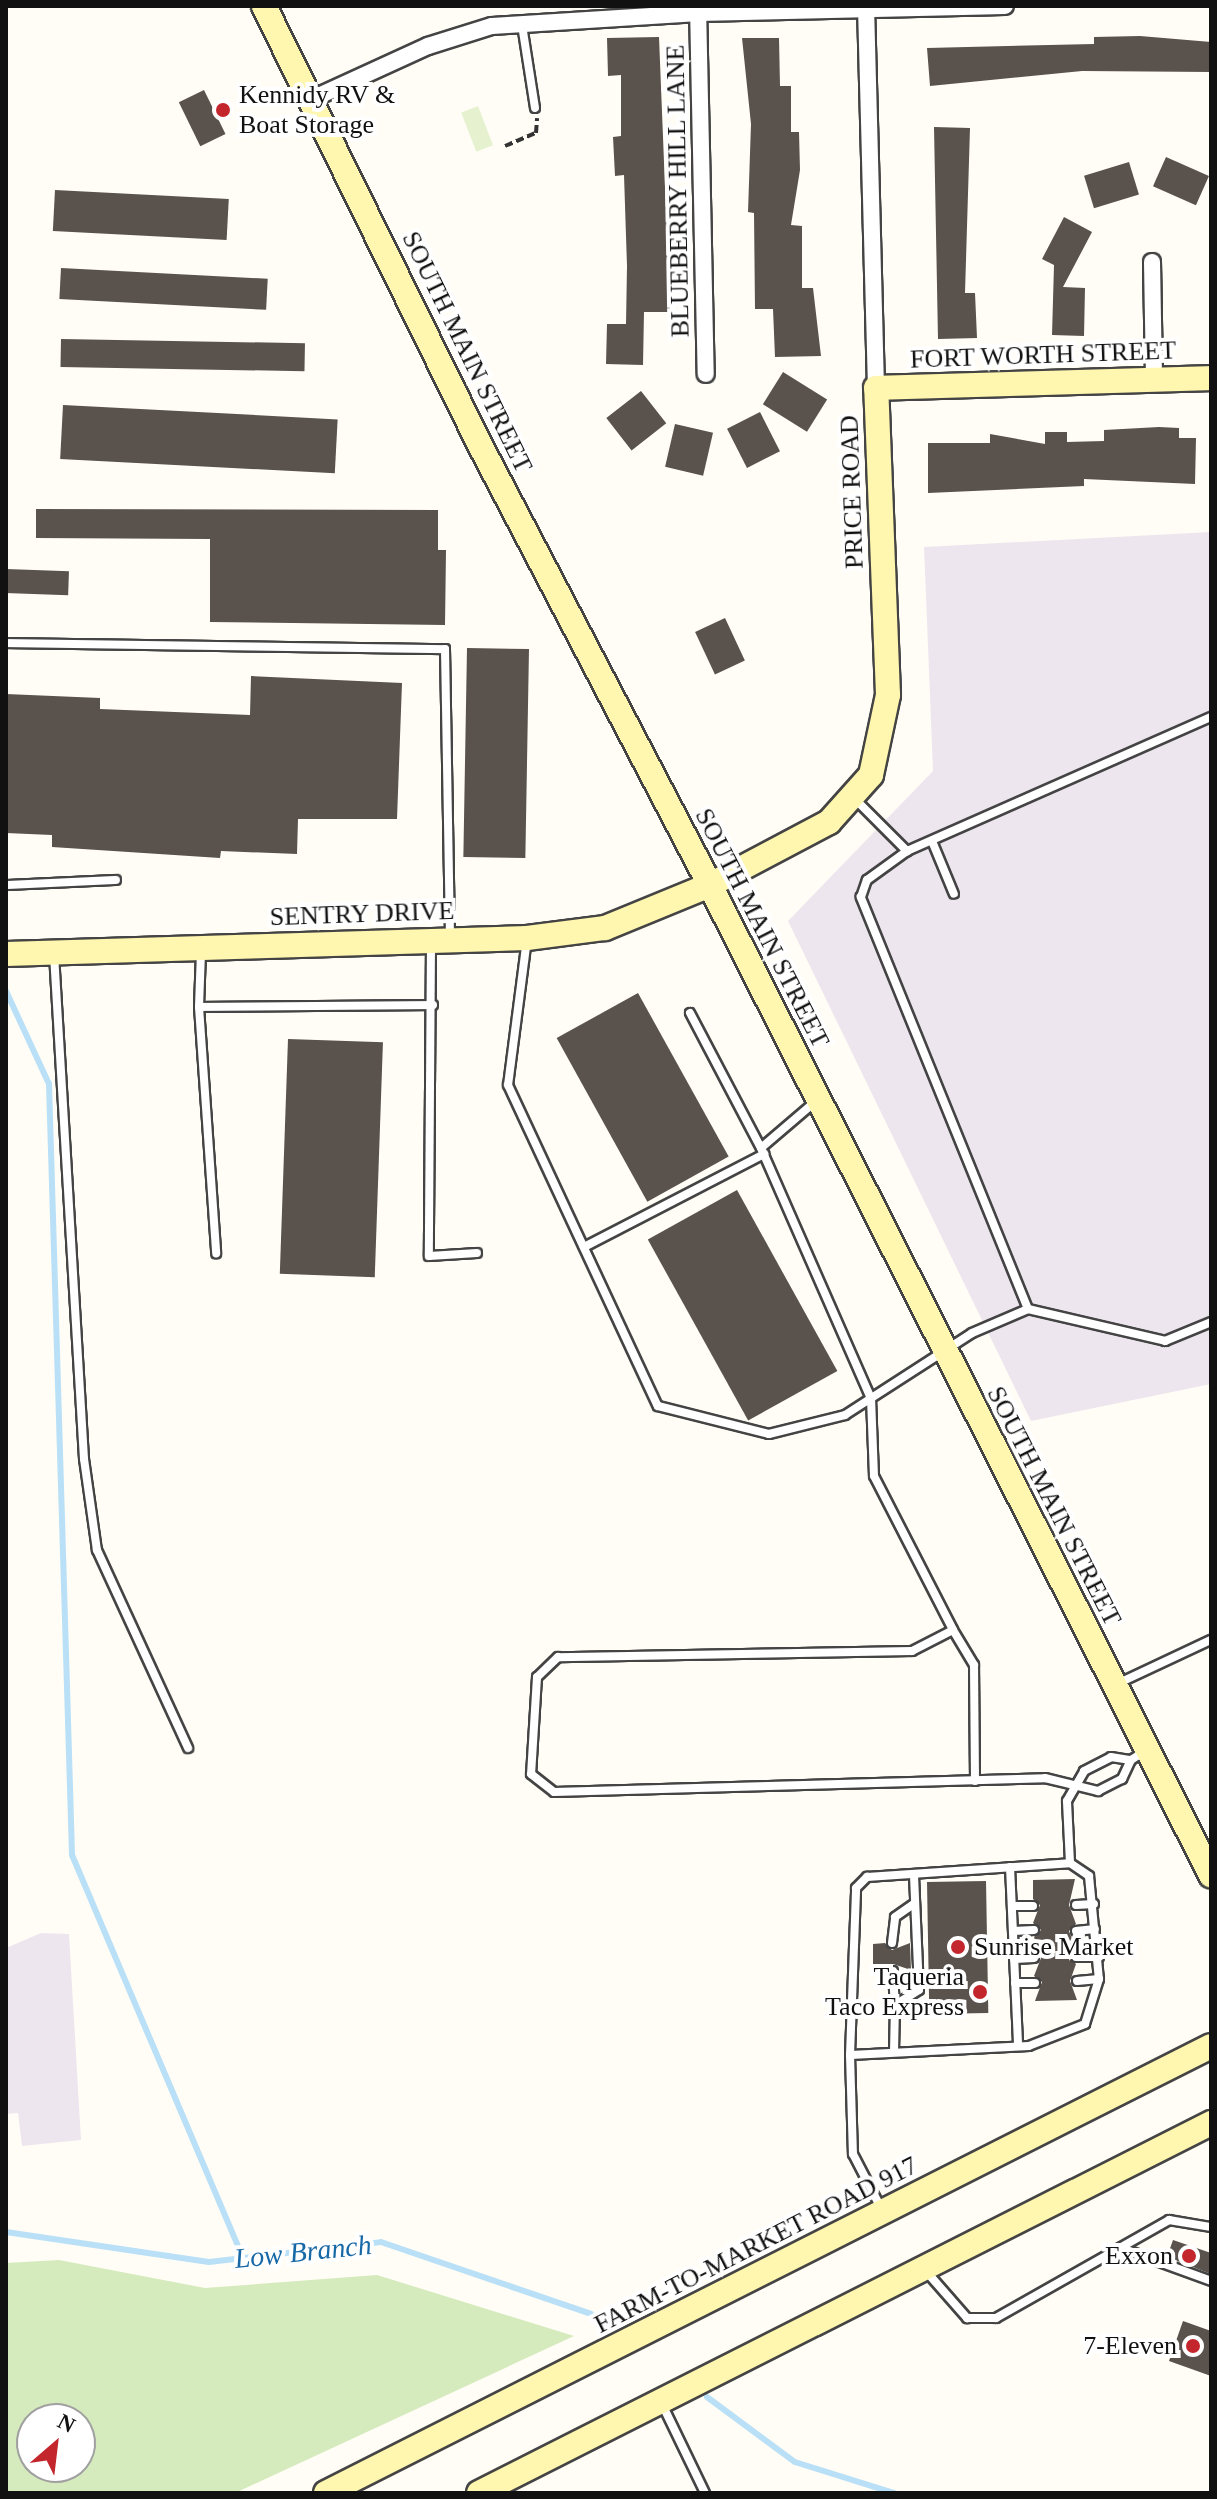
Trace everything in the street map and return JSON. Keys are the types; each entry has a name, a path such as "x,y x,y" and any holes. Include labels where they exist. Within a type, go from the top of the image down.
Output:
{"main road":[{"name":"SOUTH MAIN STREET","path":"264,6 480,445 710,885 943,1351 1115,1685 1138,1756 1211,1875"},
{"name":"FORT WORTH STREET","path":"876,388 1211,378"},
{"name":"PRICE ROAD","path":"710,885 829,822 855,799 883,738 888,695 876,388"},
{"name":"SENTRY DRIVE","path":"6,954 441,938 527,938 605,928 710,885"},
{"name":"FARM-TO-MARKET ROAD 917","path":"326,2493 1211,2046"},
{"path":"479,2493 1211,2123"}],"street":[{"path":"312,99 428,46 492,26 698,9 1005,6"},
{"name":"PRICE ROAD","path":"866,8 876,388"},
{"name":"BLUEBERRY HILL LANE","path":"698,9 706,374"},
{"path":"1152,262 1154,380"}],"lane":[{"path":"522,25 535,108"},
{"path":"6,643 445,649 441,938 433,1005 429,1256 477,1253"},
{"path":"1028,1309 861,897 867,880 907,851 1211,717"},
{"path":"855,799 907,851"},
{"path":"932,841 954,894"},
{"path":"6,885 116,880"},
{"path":"527,938 508,1085 658,1406 769,1434 845,1415 943,1351 1028,1309 1165,1341 1211,1322"},
{"path":"201,947 199,1007 216,1253"},
{"path":"54,953 84,1459 97,1550 188,1748"},
{"path":"199,1007 433,1005"},
{"path":"690,1013 762,1151 871,1398 874,1476 974,1665 975,1781"},
{"path":"584,1247 677,1204 762,1151 817,1101"},
{"path":"953,1630 912,1651 558,1657 537,1677 531,1774 554,1792 1045,1778 1075,1788 1098,1791 1122,1779 1138,1756"},
{"path":"1115,1685 1211,1640"},
{"path":"1070,1863 1067,1801 1084,1771 1111,1757 1138,1756"},
{"path":"850,2055 1018,2046 1085,2024 1099,1979 1089,1876 1070,1863 867,1877 856,1888 850,2055 853,2154 883,2212"},
{"path":"1010,1867 1018,2046"},
{"path":"895,2005 919,1990 914,1874"},
{"path":"892,1943 895,1917 915,1903"},
{"path":"1076,1905 1094,1904"},
{"path":"1012,1906 1033,1906"},
{"path":"1076,1931 1095,1929"},
{"path":"1013,1931 1034,1930"},
{"path":"1076,1957 1099,1957"},
{"path":"1014,1959 1034,1958"},
{"path":"893,1971 894,2052"},
{"path":"1077,1981 1099,1979"},
{"path":"1015,1983 1035,1983"},
{"path":"922,2267 967,2318 996,2318 1169,2220 1211,2227"},
{"path":"1121,2248 1211,2281"},
{"path":"661,2401 705,2493"}],"path":[{"path":"505,146 538,132 535,108"}],"shaded area":[{"path":"1211,532 1211,1384 1031,1421 788,921 933,771 924,547"},
{"path":"41,1933 69,1934 81,2140 22,2146 18,2113 6,2114 6,1948"}],"green space":[{"path":"478,106 493,145 476,152 461,112"},
{"path":"59,2260 205,2288 377,2275 574,2336 235,2493 6,2493 6,2263"}],"building":[{"path":"1140,36 1211,42 1211,72 1082,71 930,86 927,48 1094,44 1094,37"},
{"path":"659,37 670,312 644,312 643,365 606,364 607,324 626,324 627,266 624,175 615,176 613,137 621,136 621,75 608,76 607,38"},
{"path":"742,38 779,38 780,86 791,86 791,132 799,132 800,170 791,225 802,226 802,288 813,288 821,356 775,357 773,309 755,309 754,213 748,212 751,124"},
{"path":"204,90 225,134 200,146 179,102"},
{"path":"934,127 970,128 965,293 975,293 977,338 938,339"},
{"path":"1166,157 1209,176 1196,205 1153,186"},
{"path":"1129,162 1139,195 1094,208 1084,176"},
{"path":"55,190 229,199 227,240 53,231"},
{"path":"1064,217 1092,232 1063,287 1085,288 1084,336 1052,335 1054,265 1042,259"},
{"path":"61,268 268,279 266,310 59,299"},
{"path":"61,339 305,343 304,371 61,367"},
{"path":"783,372 827,400 807,432 763,404"},
{"path":"641,391 666,423 632,450 606,418"},
{"path":"63,405 338,419 335,473 60,459"},
{"path":"760,412 780,451 747,468 727,429"},
{"path":"675,424 713,433 703,476 665,467"},
{"path":"1179,428 1179,438 1196,438 1195,484 1084,479 1084,486 928,493 928,443 990,443 990,434 1045,444 1045,432 1067,432 1067,442 1104,441 1104,430"},
{"path":"36,509 438,510 438,550 446,550 445,625 210,622 210,539 36,538"},
{"path":"6,569 69,571 68,595 6,593"},
{"path":"725,618 745,661 715,675 695,632"},
{"path":"467,648 529,649 525,858 463,857"},
{"path":"251,676 402,683 397,819 298,819 297,854 221,851 220,858 52,847 52,835 6,833 6,694 100,698 100,709 250,715"},
{"path":"638,993 729,1157 647,1202 557,1038"},
{"path":"288,1039 383,1042 375,1277 280,1274"},
{"path":"737,1190 837,1371 748,1420 648,1239"},
{"path":"1075,1879 1069,1905 1076,1924 1069,1931 1076,1950 1069,1958 1076,1964 1070,1981 1077,2000 1035,2001 1042,1982 1034,1976 1041,1958 1034,1937 1041,1930 1033,1923 1040,1905 1033,1899 1033,1880"},
{"name":"Sunrise Market","path":"986,1881 988,2013 929,2014 927,1882"},
{"path":"885,1943 892,1950 910,1943 911,1970 893,1964 873,1971 873,1944"},
{"name":"Exxon","path":"1173,2240 1211,2253 1211,2274 1167,2257"},
{"name":"7-Eleven","path":"1183,2321 1211,2331 1211,2376 1169,2361"}],"waterway":[{"path":"6,991 49,1084 72,1855 243,2258"},
{"name":"Low Branch","path":"6,2232 209,2262 381,2242 591,2314"},
{"name":"Low Branch","path":"707,2397 795,2462 894,2493"}],"place":[{"name":"Kennidy RV & Boat Storage","path":"223,110"},
{"name":"Sunrise Market","path":"958,1947"},
{"name":"Taqueria Taco Express","path":"980,1992"},
{"name":"Exxon","path":"1189,2256"},
{"name":"7-Eleven","path":"1193,2346"}]}
